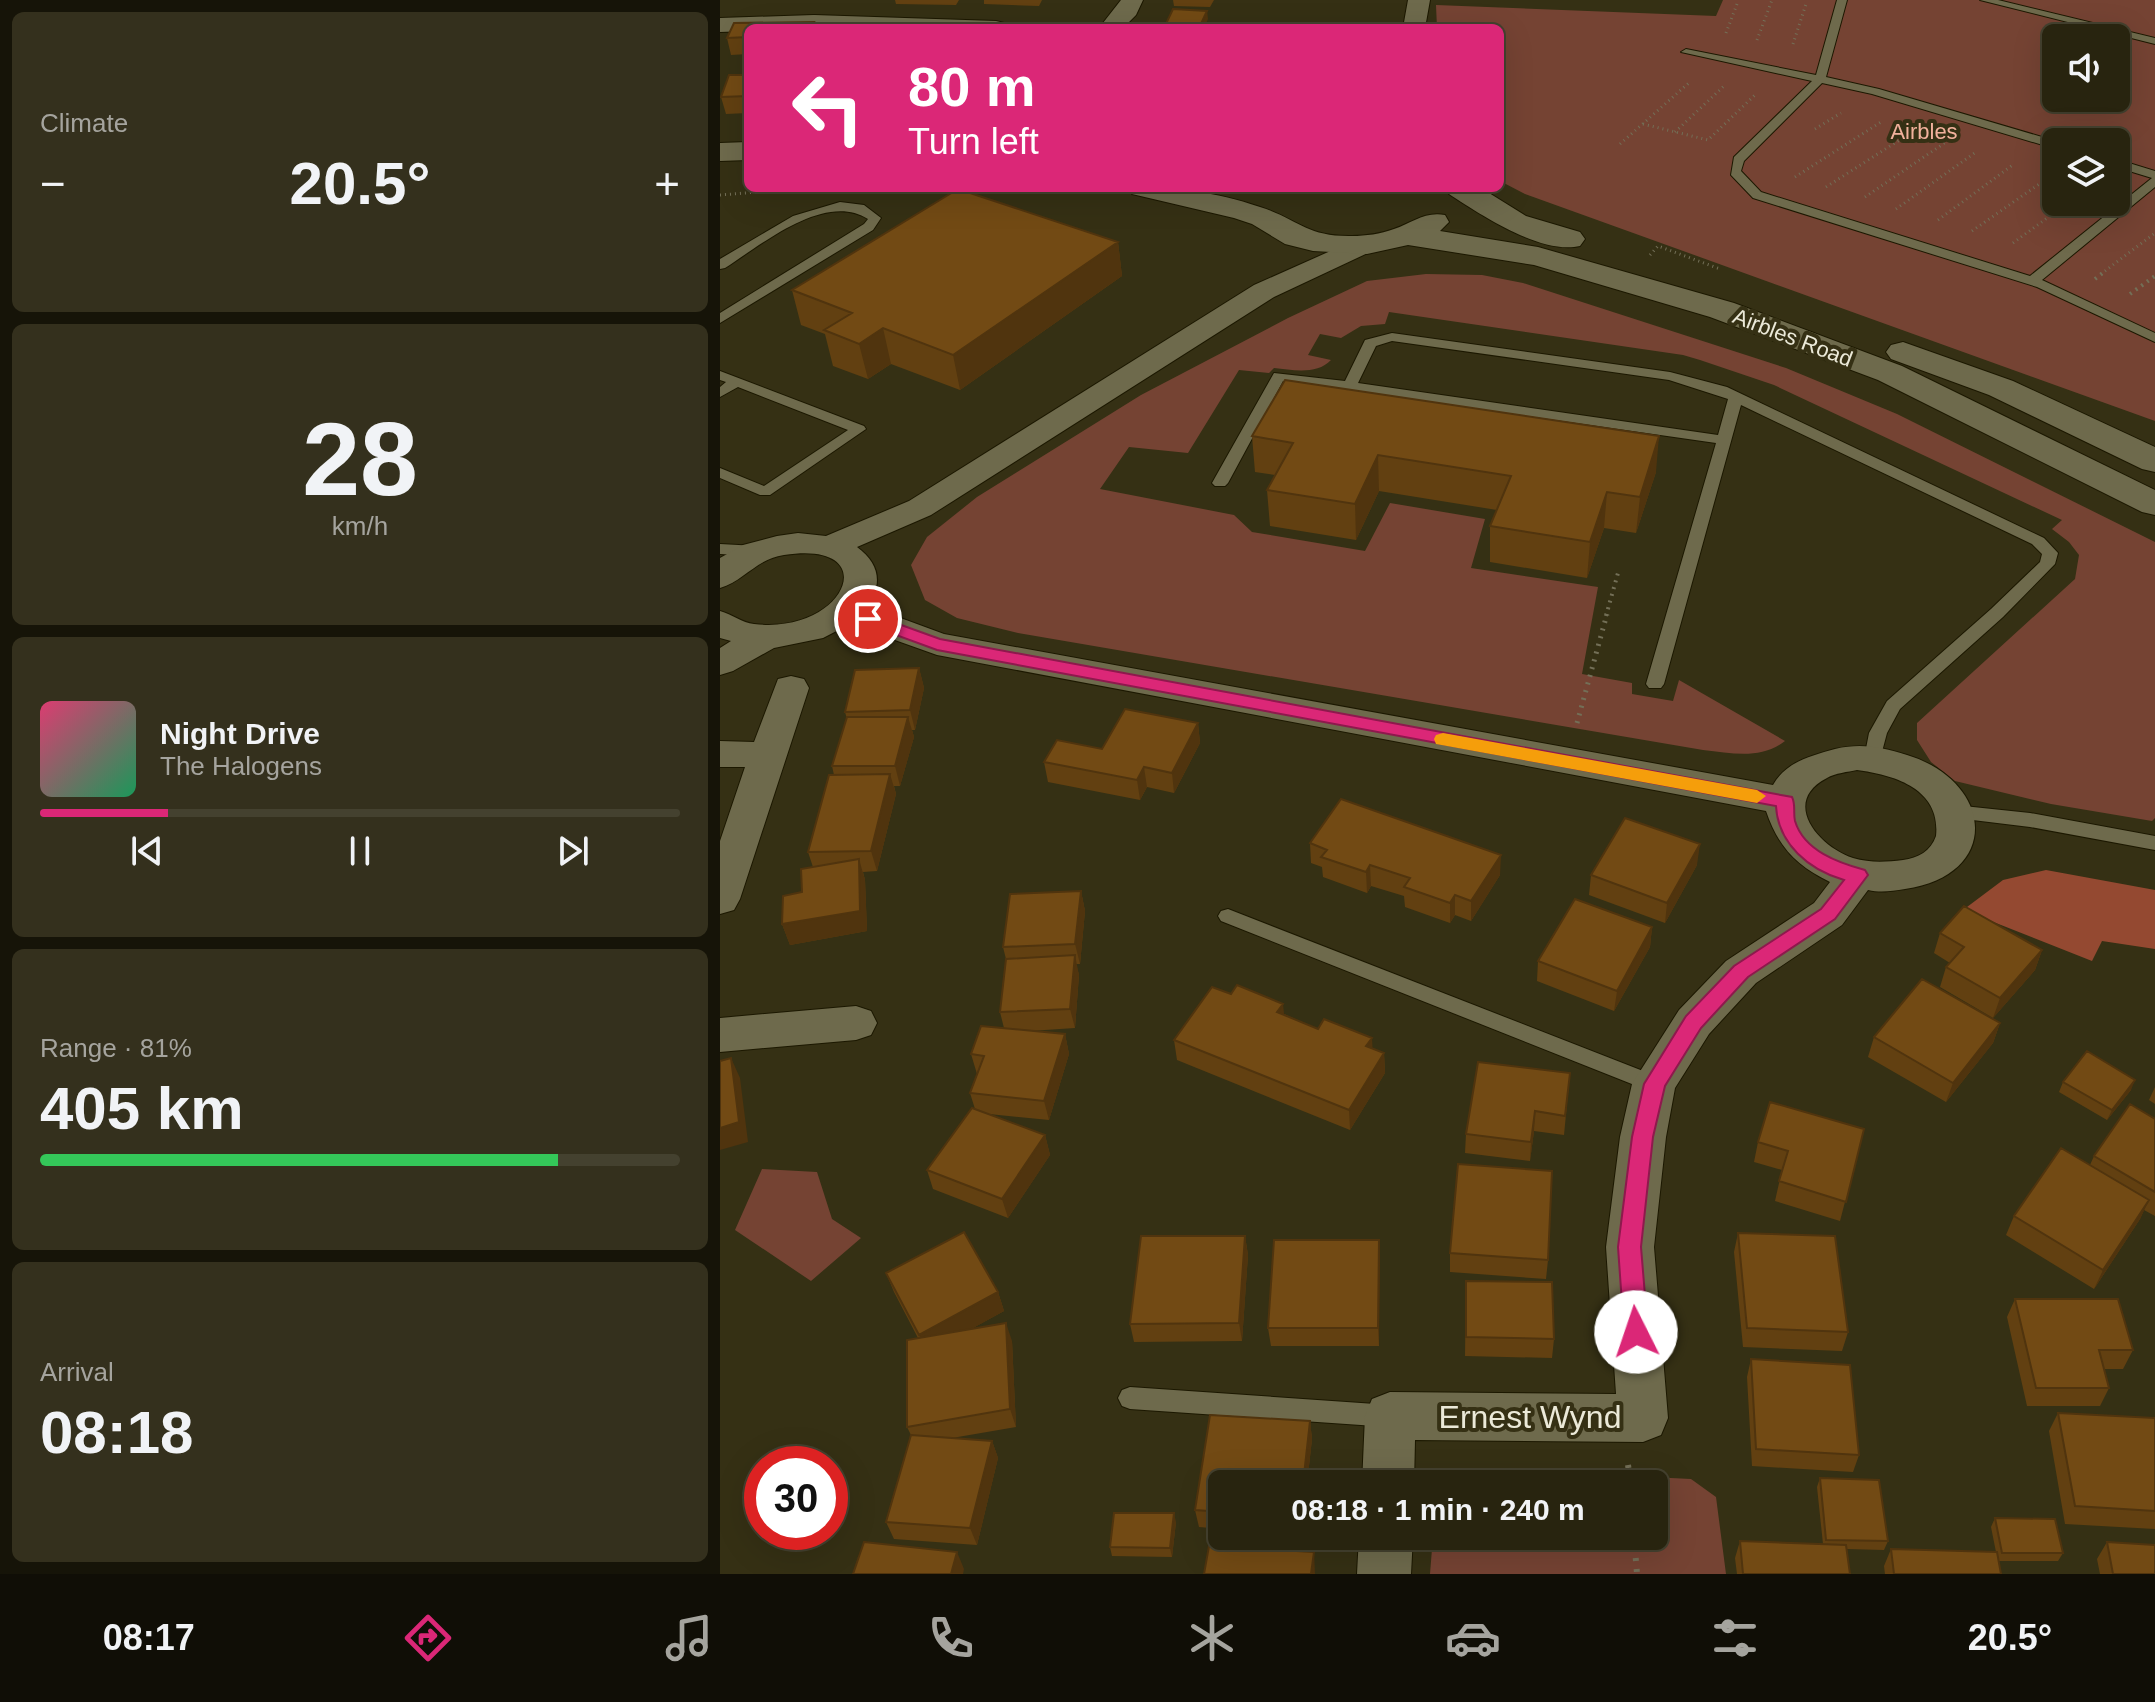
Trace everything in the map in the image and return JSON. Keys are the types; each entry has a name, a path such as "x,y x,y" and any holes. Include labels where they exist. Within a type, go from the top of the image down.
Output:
{"main road":[{"path":"720,152 744,151"},
{"path":"720,174 744,173"},
{"name":"Airbles Road","path":"1177,192 1261,202 1280,230 1323,243 1362,245 1408,236 1433,223 1447,208 1448,192"},
{"name":"Airbles Road","path":"1466,192 1515,223 1684,272 2001,388 2155,461"},
{"name":"Airbles Road","path":"1408,236 1538,256 1722,310 1890,373 2155,504"}],"street":[{"path":"814,22 824,0"},
{"path":"1114,24 1128,10 1132,0"},
{"path":"1415,24 1419,0"},
{"path":"720,25 744,24"},
{"path":"751,24 875,24"},
{"path":"1264,291 1270,271 1300,238"},
{"path":"831,546 920,508 1264,291 1362,245"},
{"path":"861,569 920,508"},
{"path":"720,577 732,565 758,551 784,544 810,542 831,546 850,555 861,569 862,585 846,610 825,624 766,637 720,663"},
{"path":"846,610 937,644 1566,763 1785,801"},
{"path":"722,628 766,637"},
{"path":"720,899 791,688"},
{"path":"720,754 769,755"},
{"path":"1873,759 1910,768 1932,782 1954,812 1956,839 1946,857 1928,870 1902,878 1873,879 1843,873 1817,860 1797,842 1786,822 1785,801 1793,783 1809,768 1831,760 1873,759"},
{"name":"Ernest Wynd","path":"1390,1416 1643,1418 1630,1247 1643,1137 1654,1084 1694,1022 1741,972 1828,914 1858,875"},
{"path":"720,1035 856,1023"},
{"path":"1388,1470 1390,1416"},
{"path":"1384,1574 1385,1550"}],"lane":[{"path":"1842,0 1820,79 1738,160 1735,172 1757,195 2032,281 2155,338"},
{"path":"1985,0 2155,41"},
{"path":"1686,52 1820,79 2042,142"},
{"path":"2130,167 2155,175"},
{"path":"2032,281 2155,181"},
{"path":"720,265 819,206 847,205 868,210 875,218 869,227 720,319"},
{"path":"1350,386 1370,343 1392,337 1670,376 1736,397 2038,541 2050,553 2047,564 1893,705 1878,733 1873,759"},
{"path":"720,375 859,429 765,492 720,472"},
{"path":"1220,483 1279,376 1724,440"},
{"path":"720,393 738,381"},
{"path":"1655,684 1736,397"},
{"path":"720,549 758,551"},
{"path":"1954,812 2030,820 2155,843"},
{"path":"1228,916 1654,1084"},
{"path":"1130,1398 1390,1416"}],"path":[{"path":"1675,132 1747,65 1772,0"},
{"path":"1642,124 1708,140 1782,72 1807,0"},
{"path":"1763,197 1913,103"},
{"path":"1795,206 1944,112"},
{"path":"1832,218 1977,122"},
{"path":"1868,230 2006,130"},
{"path":"1909,242 2042,143"},
{"path":"1941,252 2042,182"},
{"path":"720,195 756,192"},
{"path":"1983,265 2050,216"},
{"path":"2070,297 2155,233"},
{"path":"1566,763 1618,573"},
{"path":"1635,1550 1637,1574"}],"green space":[{"name":"Airbles","path":"1723,0 2155,0 2155,421 1525,194 1504,183 1504,24 1437,24 1436,5 1716,16"},
{"path":"1426,274 1482,275 1523,283 1786,368 1897,414 2155,542 2155,818 2152,821 2051,804 1955,781 1931,762 1917,740 1917,723 2075,579 2079,555 2069,542 2052,529 2062,520 1774,385 1683,355 1389,312 1385,324 1361,326 1341,338 1320,334 1308,355 1331,360 1319,368 1274,368 1269,373 1239,370 1188,453 1129,447 1100,489 1234,515 1252,532 1365,551 1390,503 1485,519 1471,568 1598,587 1582,674 1632,683 1632,694 1673,701 1679,680 1785,741 1766,751 1746,754 1703,750 1018,633 957,618 925,600 911,565 927,537 977,497 1141,395 1288,318 1367,281"},
{"path":"762,1169 817,1172 832,1219 861,1238 811,1281 735,1230"},
{"path":"1668,1478 1691,1479 1716,1497 1726,1574 1430,1574 1432,1550 1668,1550"}],"shaded area":[{"path":"2046,870 2155,890 2155,949 2102,941 2092,961 1963,910 2003,880"}],"building":[{"path":"1173,9 1207,11 1201,24 1166,24"},
{"path":"814,22 744,24 744,37 727,38 734,23"},
{"path":"729,75 744,75 744,96 721,97"},
{"path":"953,192 967,192 1118,242 953,355 883,328 859,344 824,330 852,313 792,290"},
{"path":"1285,380 1659,436 1640,497 1607,492 1590,542 1490,526 1511,476 1378,455 1355,504 1267,490 1293,443 1252,436"},
{"path":"919,668 910,710 845,712 855,670"},
{"path":"1125,709 1198,723 1172,773 1144,767 1137,780 1044,762 1057,740 1102,749"},
{"path":"847,717 908,717 895,766 832,766"},
{"path":"890,774 871,851 808,852 829,775"},
{"path":"1341,799 1501,855 1471,901 1455,895 1450,903 1404,887 1410,878 1370,865 1366,872 1321,857 1327,850 1310,843"},
{"path":"1625,818 1700,844 1667,903 1591,875"},
{"path":"859,859 860,911 782,924 783,896 802,892 801,869"},
{"path":"1081,891 1075,944 1003,947 1010,894"},
{"path":"1575,899 1652,927 1617,991 1538,961"},
{"path":"1964,906 2042,950 2000,998 1946,967 1964,947 1940,933"},
{"path":"1075,955 1070,1009 1000,1012 1006,959"},
{"path":"1922,979 2000,1023 1953,1083 1874,1037"},
{"path":"1237,985 1283,1004 1277,1012 1318,1029 1324,1019 1372,1038 1366,1046 1384,1053 1349,1110 1174,1040 1212,987 1231,994"},
{"path":"981,1026 1065,1034 1044,1101 970,1093 984,1056 971,1054"},
{"path":"2087,1051 2135,1080 2112,1110 2063,1082"},
{"path":"731,1058 739,1122 720,1128 720,1061"},
{"path":"1478,1062 1570,1073 1565,1116 1535,1111 1531,1142 1466,1134"},
{"path":"1770,1102 1864,1129 1846,1202 1779,1181 1788,1151 1758,1142"},
{"path":"2130,1104 2155,1119 2155,1192 2094,1156"},
{"path":"972,1108 1045,1135 1002,1199 927,1170"},
{"path":"2061,1148 2149,1200 2103,1270 2014,1216"},
{"path":"1458,1164 1552,1171 1548,1260 1450,1253"},
{"path":"964,1232 998,1292 919,1335 886,1273"},
{"path":"1738,1233 1835,1236 1848,1332 1747,1328"},
{"path":"1141,1236 1245,1236 1239,1323 1130,1324"},
{"path":"1274,1240 1379,1240 1378,1328 1268,1328"},
{"path":"1466,1281 1552,1282 1554,1339 1466,1337"},
{"path":"2015,1299 2118,1299 2133,1350 2099,1350 2109,1388 2036,1388"},
{"path":"1006,1323 1010,1409 907,1427 907,1340"},
{"path":"1751,1359 1850,1365 1859,1455 1756,1449"},
{"path":"2058,1413 2155,1418 2155,1511 2075,1506"},
{"path":"1210,1415 1310,1421 1305,1470 1208,1470 1208,1511 1195,1510"},
{"path":"911,1435 992,1441 970,1528 886,1522"},
{"path":"1820,1478 1879,1480 1888,1541 1826,1540"},
{"path":"1114,1513 1174,1513 1170,1548 1110,1547"},
{"path":"1995,1518 2055,1519 2063,1553 2002,1553"},
{"path":"1740,1541 1846,1545 1850,1574 1743,1574"},
{"path":"864,1542 957,1552 951,1574 853,1574"},
{"path":"2107,1542 2155,1545 2155,1574 2113,1574"},
{"path":"1891,1549 1997,1552 2001,1574 1894,1574"},
{"path":"1208,1550 1314,1552 1311,1574 1204,1574"}],"slow traffic":[{"path":"1443,739 1757,796"}],"route":[{"path":"868,619 937,644 1566,763 1785,801 1786,822 1797,842 1817,860 1843,873 1858,875 1828,914 1741,972 1694,1022 1654,1084 1643,1137 1630,1247 1636,1332"}]}
